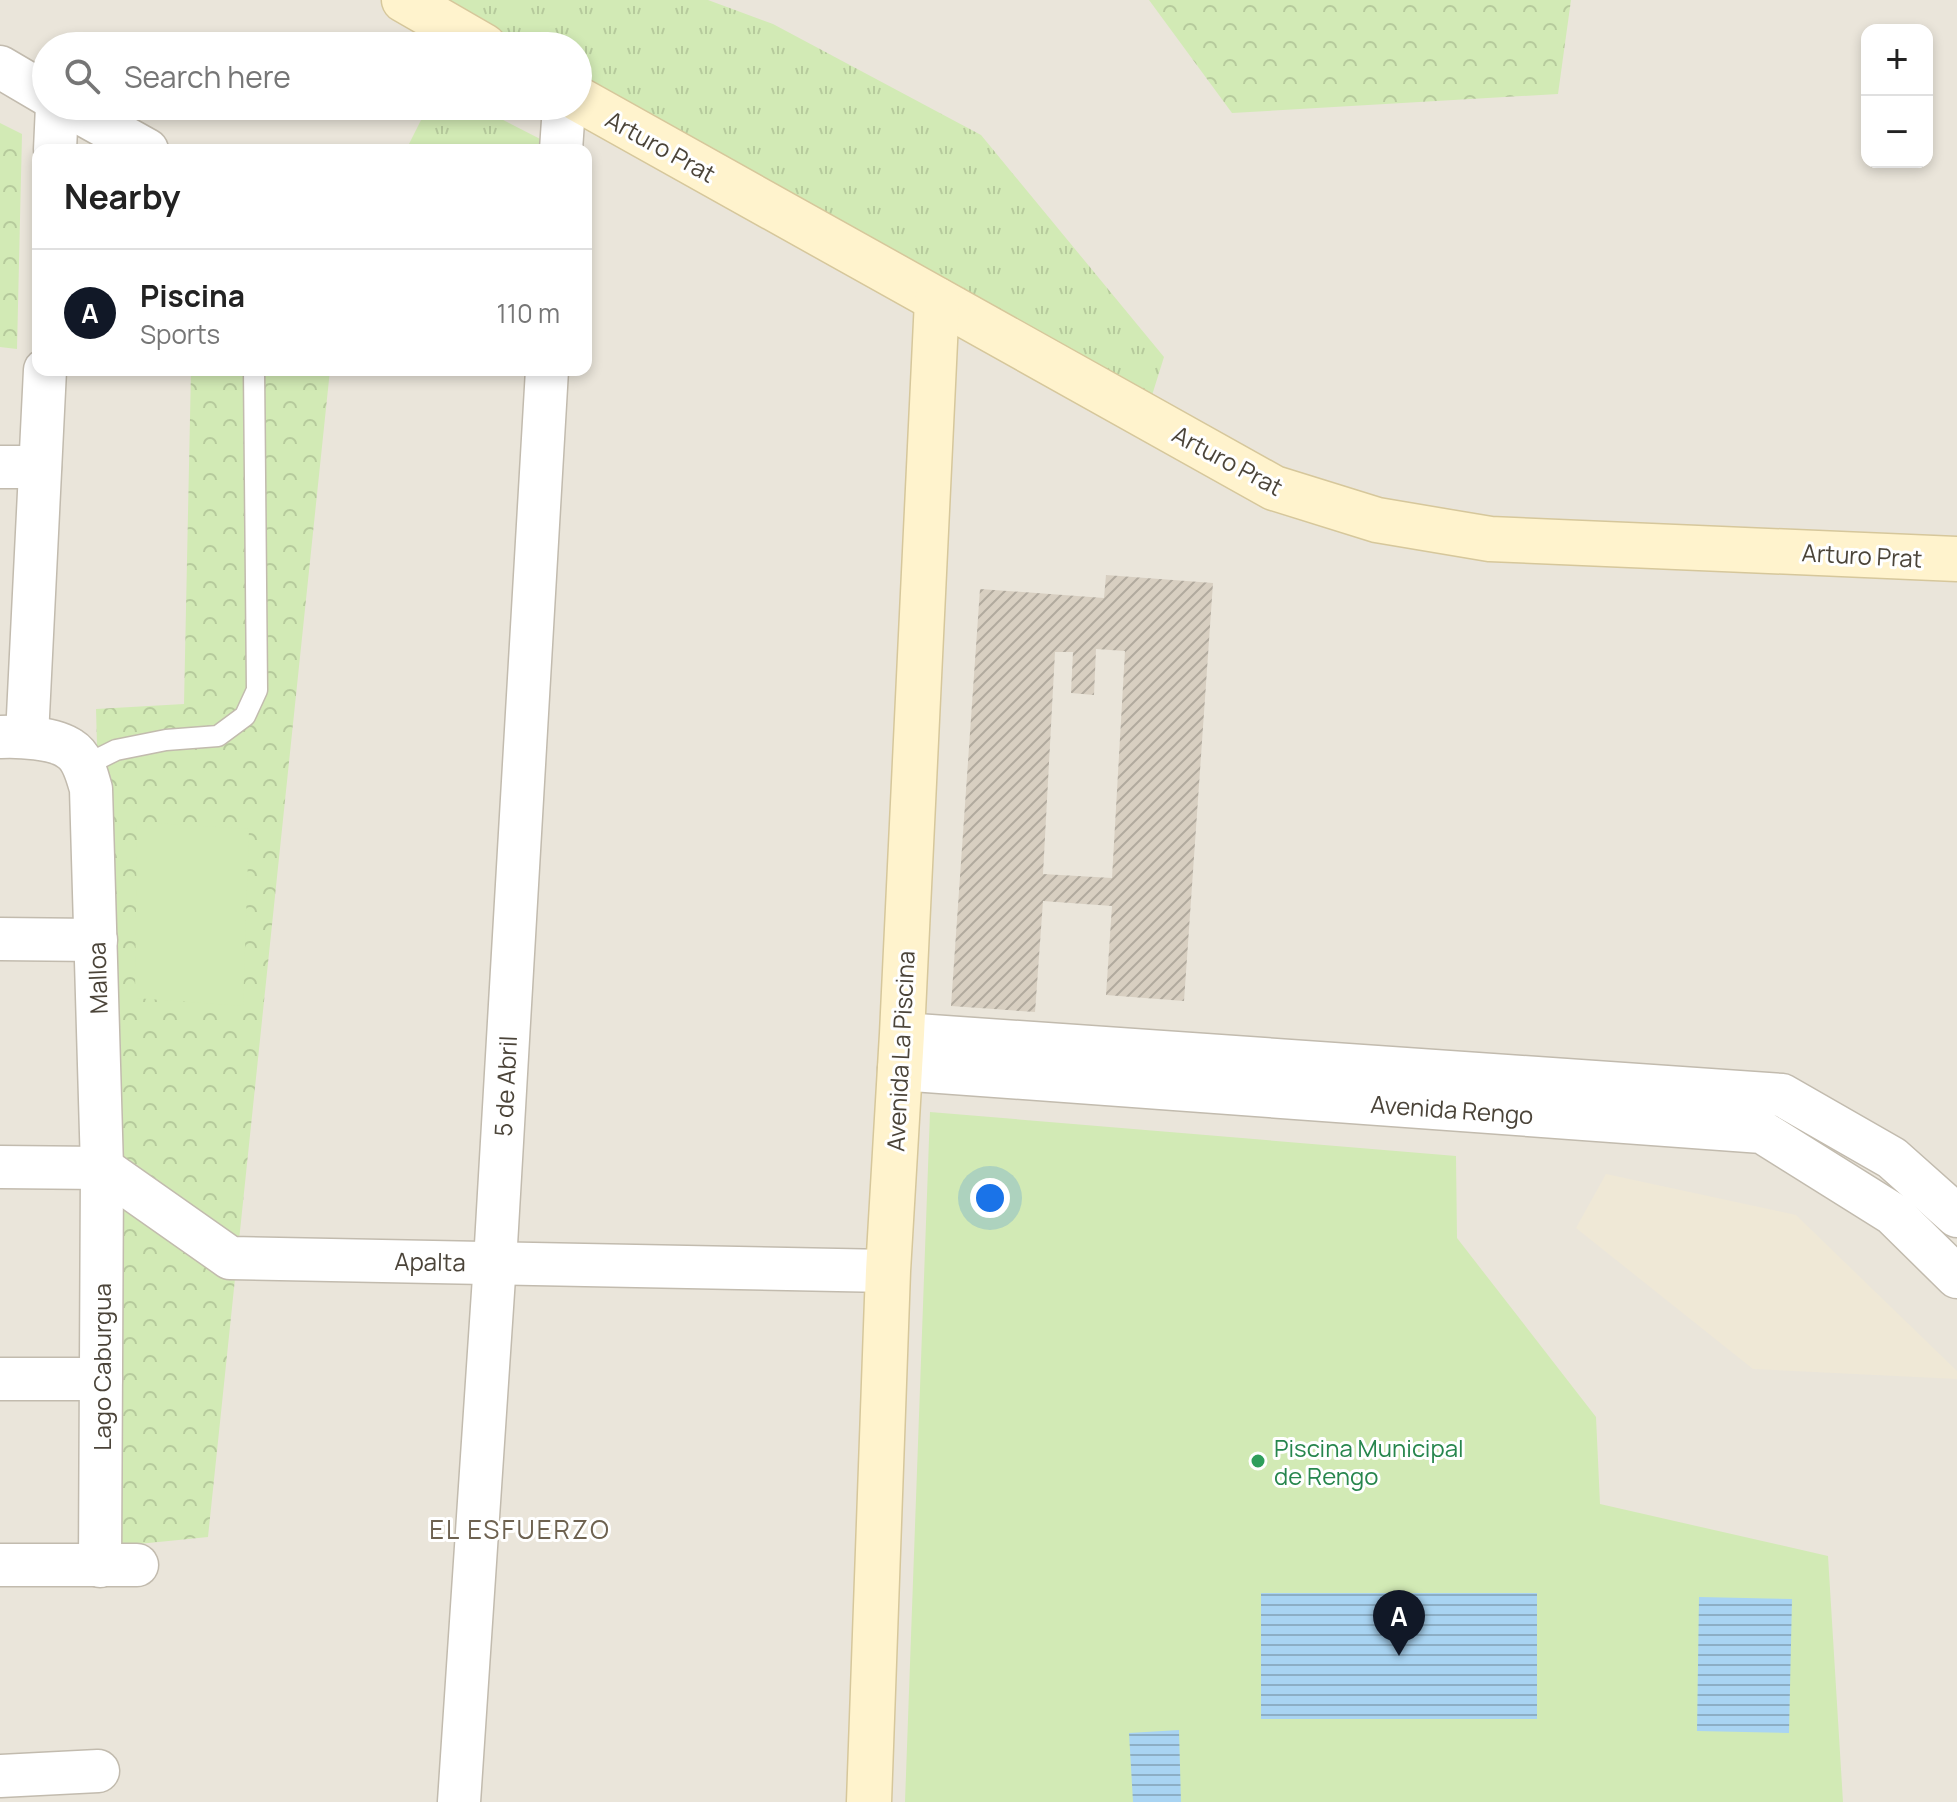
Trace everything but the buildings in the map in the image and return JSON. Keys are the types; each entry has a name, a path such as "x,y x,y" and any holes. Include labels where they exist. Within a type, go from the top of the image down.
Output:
{"main road":[{"path":"404,0 460,32"},
{"name":"Arturo Prat","path":"592,107 1274,488 1377,520 1490,539 1957,559"},
{"name":"Avenida La Piscina","path":"869,1802 888,1271 937,300"}],"street":[{"path":"0,67 32,86"},
{"path":"55,144 56,120"},
{"path":"93,120 136,144"},
{"path":"561,144 563,120"},
{"path":"43,376 20,467 14,737 70,748 88,777"},
{"name":"5 de Abril","path":"459,1802 495,1262 547,376"},
{"name":"Malloa","path":"88,777 102,1168"},
{"path":"0,939 96,940"},
{"name":"Avenida Rengo","path":"900,1052 1782,1095 1892,1158 1957,1216"},
{"name":"Avenida Rengo","path":"900,1052 1762,1132 1893,1214 1957,1277"},
{"path":"0,1167 102,1168"},
{"name":"Apalta","path":"102,1168 230,1258 888,1271"},
{"name":"Lago Caburgua","path":"0,1565 118,1566 101,1379 102,1168"},
{"path":"0,1379 101,1379"},
{"path":"0,1776 98,1771"}],"lane":[{"path":"88,777 116,750 166,740 218,736 245,716 257,690 254,376"}],"shaded area":[{"path":"0,0 1957,0 1957,1802 0,1802"},
{"path":"1606,1174 1796,1215 1957,1371 1957,1379 1753,1369 1576,1228"}],"green space":[{"path":"393,0 708,0 773,24 981,135 1164,357 1148,408 592,111 592,32 450,32"},
{"path":"1149,0 1571,0 1558,94 1232,113"},
{"path":"421,120 503,120 548,143 548,144 409,144"},
{"path":"0,123 22,134 17,349 0,347"},
{"path":"191,376 329,376 208,1537 119,1546 96,709 184,704"},
{"path":"137,822 249,829 243,1006 135,998"},
{"name":"Piscina Municipal de Rengo","path":"930,1112 1456,1156 1457,1238 1596,1417 1600,1504 1828,1556 1843,1802 905,1802"}],"water":[{"path":"1261,1593 1537,1593 1537,1719 1261,1719"},
{"path":"1699,1597 1792,1599 1789,1733 1697,1731"},
{"path":"1179,1730 1181,1802 1133,1802 1129,1733"}],"place":[{"name":"Piscina Municipal de Rengo","path":"1258,1461"},
{"name":"Piscina","path":"1399,1656"}],"district":[{"name":"EL ESFUERZO","path":"520,1529"}]}
